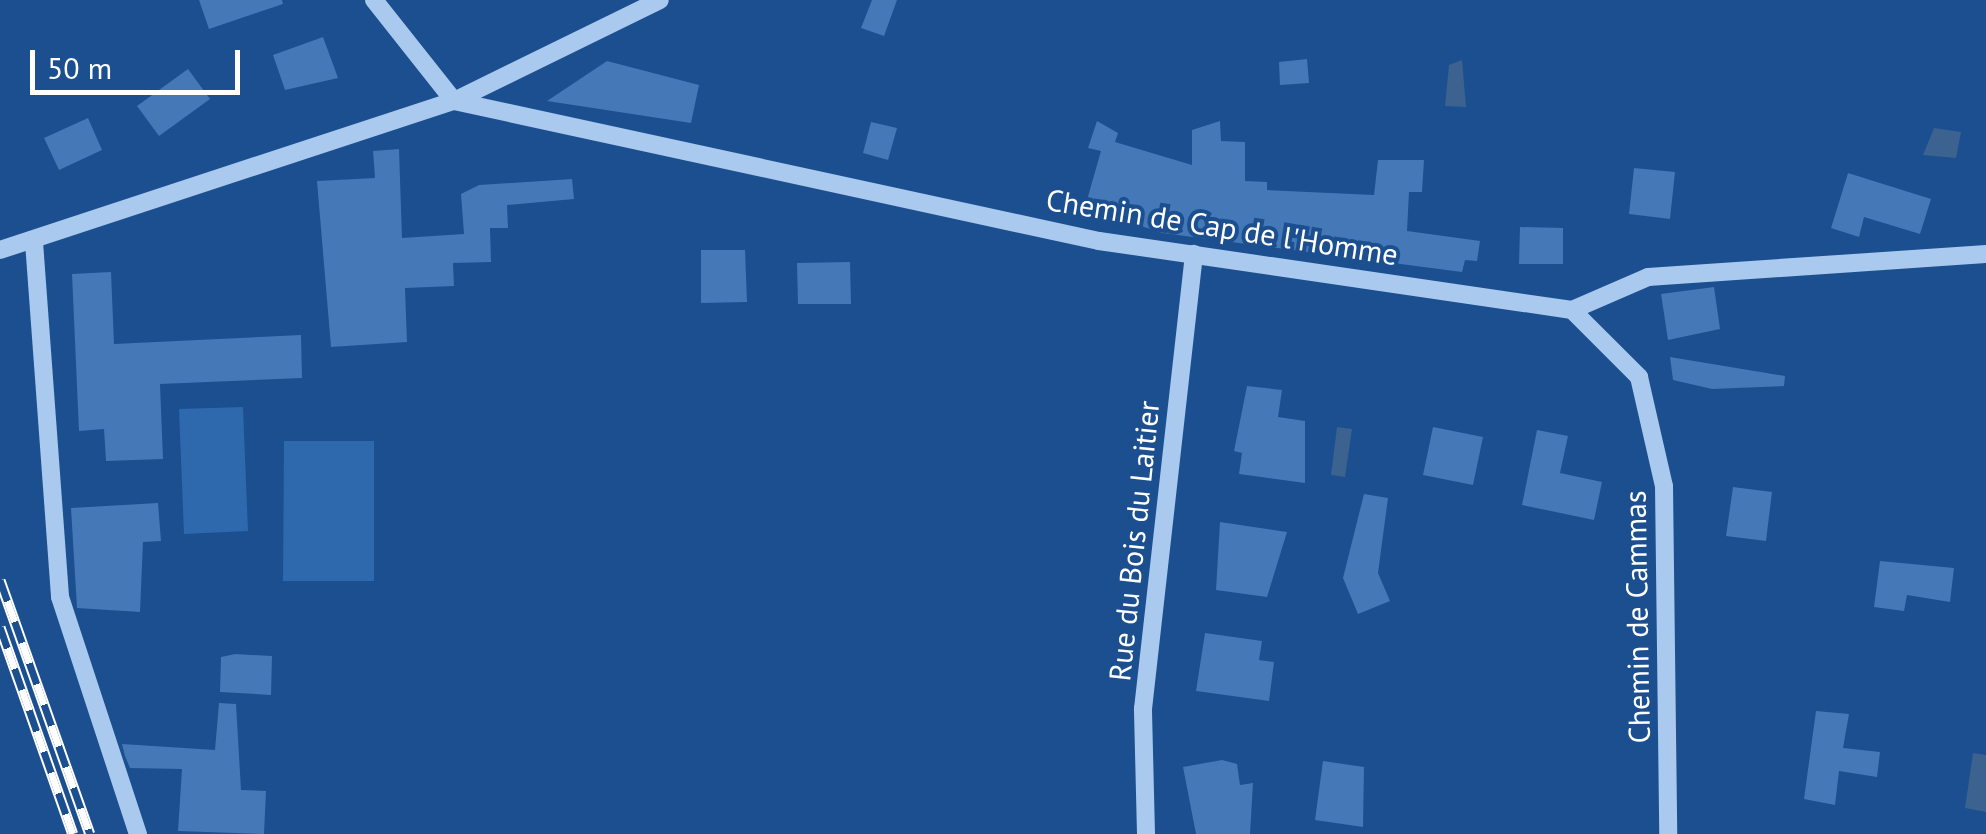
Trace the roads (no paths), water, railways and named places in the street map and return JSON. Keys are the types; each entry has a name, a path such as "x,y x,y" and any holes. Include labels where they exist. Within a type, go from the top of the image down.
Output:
{"street":[{"path":"374,0 454,101"},
{"path":"0,250 34,242 454,101 660,0"},
{"name":"Chemin de Cap de l'Homme","path":"454,101 1194,254 1572,310"},
{"path":"34,242 60,597 138,834"},
{"name":"Rue du Bois du Laitier","path":"1146,834 1143,709 1194,254"},
{"path":"1572,310 1648,277 1986,254"},
{"name":"Chemin de Cammas","path":"1572,310 1639,377 1664,486 1668,834"}],"railway":[{"path":"0,580 90,834"},
{"path":"0,627 73,834"}]}
